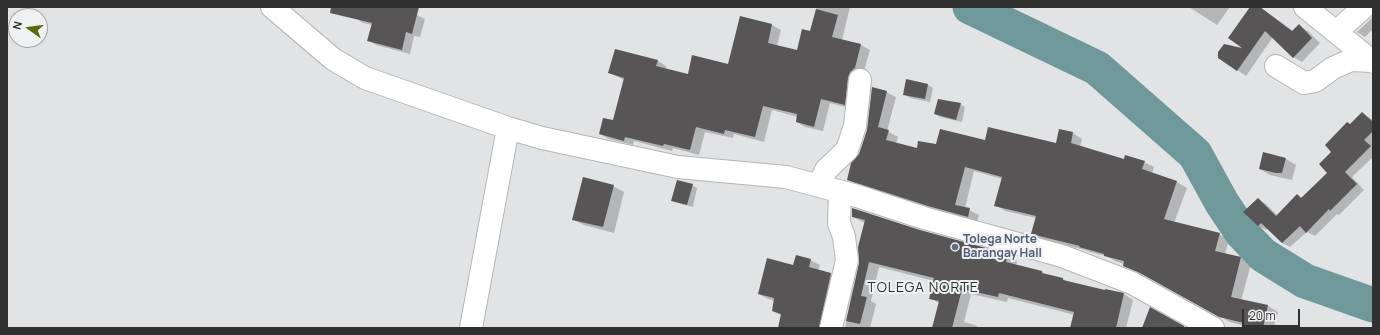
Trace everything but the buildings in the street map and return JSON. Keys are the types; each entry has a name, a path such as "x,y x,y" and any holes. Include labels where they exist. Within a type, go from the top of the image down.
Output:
{"street":[{"path":"1305,7 1372,62"},
{"path":"1336,32 1364,7"},
{"path":"275,9 333,59 365,78 508,128 542,138 678,167 786,177 819,186 924,218 1062,256 1132,283 1213,328"},
{"path":"1276,66 1304,83 1315,80 1333,68 1351,60 1372,62"},
{"path":"819,186 826,170 847,150 855,126 860,80"},
{"path":"471,328 508,128"},
{"path":"831,328 847,260 844,237 839,223 840,192"}],"waterway":[{"path":"970,7 1097,68 1195,154 1222,203 1242,233 1263,255 1305,281 1373,305"}],"place":[{"name":"Tolega Norte Barangay Hall","path":"955,247"}],"district":[{"name":"TOLEGA NORTE","path":"923,288"}]}
